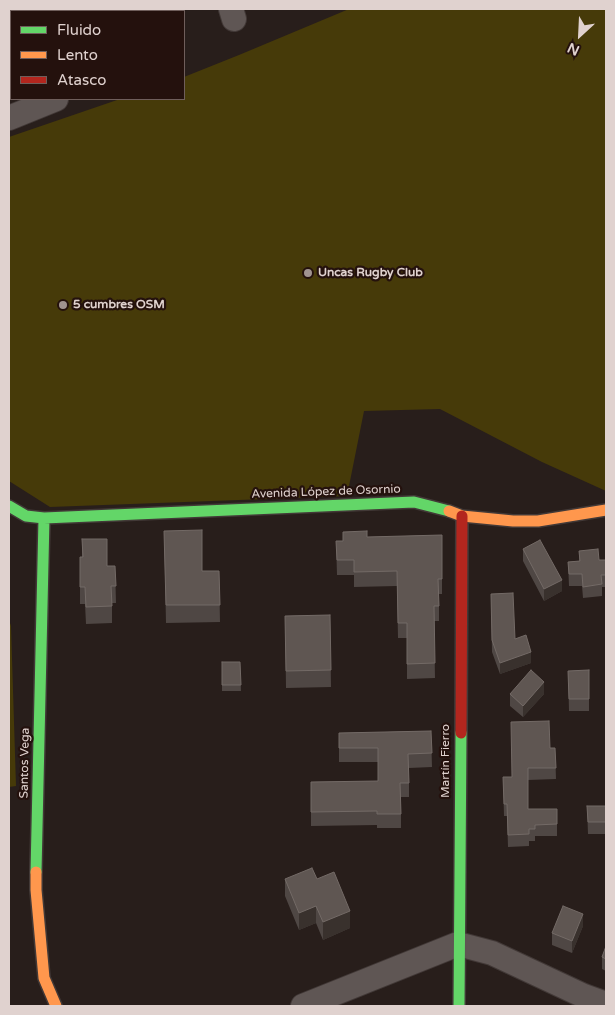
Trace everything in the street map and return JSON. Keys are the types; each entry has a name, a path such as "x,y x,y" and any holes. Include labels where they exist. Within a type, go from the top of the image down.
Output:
{"street":[{"path":"9,118 54,100"},
{"name":"Avenida López de Osornio","path":"9,506 26,516 44,518 414,502 462,516 513,521 538,521 606,510"},
{"name":"Martín Fierro","path":"459,1006 462,516"},
{"name":"Santos Vega","path":"44,518 36,890 44,978 56,1006"},
{"path":"303,1006 458,944 492,953 584,996 606,1004"}],"shaded area":[{"name":"Uncas Rugby Club","path":"349,9 606,9 606,491 542,462 440,409 364,411 347,496 50,507 9,481 9,137 117,100 185,100 185,77"},
{"path":"9,620 11,626 16,786 9,787"}],"building":[{"path":"202,530 202,571 219,571 220,605 166,605 164,531"},
{"path":"367,531 367,537 442,535 442,579 438,579 439,606 434,606 435,663 407,664 407,623 398,623 397,571 354,572 354,560 337,560 336,541 343,541 343,532"},
{"path":"82,539 107,539 107,566 115,566 116,586 111,586 112,606 86,607 85,587 80,587 80,557 83,557"},
{"path":"540,540 562,580 544,589 523,549"},
{"path":"598,549 599,560 606,560 606,575 601,575 602,584 583,587 582,574 569,574 568,562 580,561 579,551"},
{"path":"513,593 515,639 526,635 531,652 500,663 492,640 491,594"},
{"path":"330,615 331,670 286,671 285,616"},
{"path":"222,662 240,662 241,685 222,685"},
{"path":"531,670 544,682 523,706 510,694"},
{"path":"589,670 589,699 569,699 568,671"},
{"path":"549,721 550,748 555,748 556,768 528,768 528,809 557,809 557,824 535,825 535,829 529,829 529,834 508,835 507,804 504,804 503,777 512,777 511,722"},
{"path":"431,731 432,753 408,754 409,783 400,783 401,814 377,814 377,811 311,812 311,782 378,781 378,748 339,748 339,733"},
{"path":"587,806 606,806 606,822 588,822"},
{"path":"312,868 317,879 334,872 350,911 323,922 316,906 299,913 285,879"},
{"path":"563,906 583,914 572,941 552,933"},
{"path":"606,946 606,959 602,957"}],"traffic: fast":[{"path":"9,506 26,516 44,518 414,502 449,511"},
{"path":"36,872 44,518"},
{"path":"459,1006 461,733"}],"traffic: slow":[{"path":"449,511 462,516 513,521 538,521 606,510"},
{"path":"36,872 44,978 56,1006"}],"traffic: jam":[{"path":"461,733 462,516"}],"place":[{"name":"Uncas Rugby Club","path":"308,273"},
{"name":"5 cumbres OSM","path":"63,305"}]}
